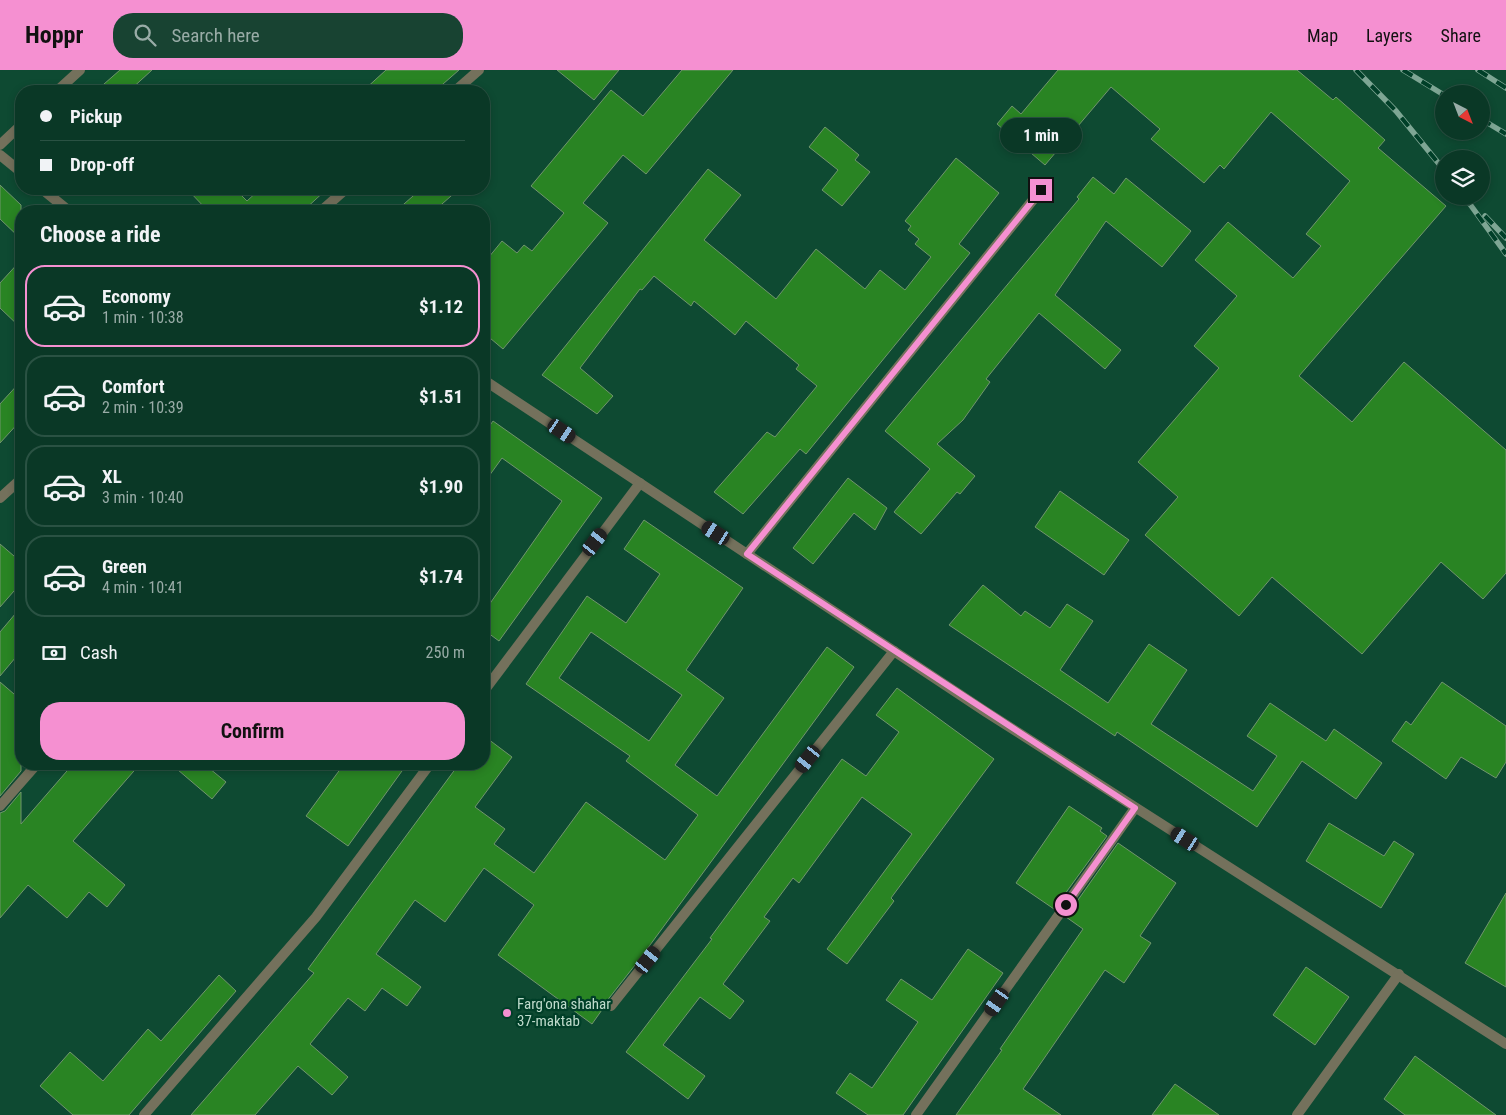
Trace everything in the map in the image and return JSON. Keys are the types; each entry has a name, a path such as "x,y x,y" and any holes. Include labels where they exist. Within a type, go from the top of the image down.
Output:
{"street":[{"path":"64,85 80,70"},
{"path":"462,85 479,70"},
{"path":"0,145 15,131"},
{"path":"0,154 15,167"},
{"path":"747,554 1041,190"},
{"path":"49,195 62,205"},
{"path":"328,205 339,195"},
{"path":"490,384 1135,808 1399,974 1506,1044"},
{"path":"490,684 640,483"},
{"path":"0,498 15,484"},
{"path":"612,1006 894,651"},
{"path":"0,806 32,770"},
{"path":"144,1115 316,917 426,770"},
{"path":"916,1115 1135,808"},
{"path":"1297,1115 1399,974"}],"building":[{"path":"120,70 152,70 136,85 103,85"},
{"path":"386,70 459,70 442,85 370,85"},
{"path":"557,70 619,70 594,100"},
{"path":"682,70 733,70 646,174 623,155 583,203 608,223 503,349 490,338 490,256 502,241 517,253 524,245 532,251 564,213 531,186 611,90 643,116"},
{"path":"1058,70 1297,70 1333,100 1336,97 1385,140 1378,148 1435,197 1435,205 1446,206 1299,376 1352,422 1404,362 1506,450 1506,573 1483,599 1441,562 1362,654 1272,577 1239,616 1145,535 1178,497 1138,462 1219,368 1194,346 1237,296 1195,260 1228,222 1293,278 1321,246 1306,234 1350,181 1271,112 1224,169 1220,165 1204,183 1151,139 1160,129 1111,87 1045,165 997,124 1012,106 1021,114"},
{"path":"825,127 859,155 855,160 870,172 842,206 822,190 838,170 809,147"},
{"path":"956,158 999,193 959,244 970,253 806,454 800,449 743,514 714,492 767,432 775,437 817,386 796,369 799,365 746,321 735,335 694,301 691,306 654,276 642,290 640,289 580,368 613,396 597,414 542,375 708,169 741,195 704,240 776,299 816,249 865,289 880,270 905,290 931,257 915,244 919,239 908,230 911,226 905,221"},
{"path":"1093,177 1114,194 1126,178 1191,231 1162,267 1106,221 1055,295 1121,350 1105,369 1039,313 986,379 990,382 963,420 937,444 975,476 960,494 957,492 921,534 894,512 930,469 885,431 1079,199 1077,197"},
{"path":"0,185 21,205 15,205 15,233 0,219"},
{"path":"193,195 241,195 247,201 254,195 320,195 310,205 202,205"},
{"path":"414,195 452,195 441,205 403,205"},
{"path":"15,267 15,322 0,308 0,283"},
{"path":"15,388 15,427 0,443 0,404"},
{"path":"493,421 602,498 499,641 490,634 490,603 562,501 502,458 490,475 490,425"},
{"path":"848,478 887,508 875,530 854,513 813,564 793,548"},
{"path":"1060,491 1129,540 1104,575 1035,527"},
{"path":"644,520 743,588 686,670 724,698 675,765 717,796 827,647 854,667 639,960 606,1002 592,1024 498,955 534,905 484,868 445,922 415,900 376,954 421,987 407,1006 382,988 365,1011 348,998 310,1044 348,1077 332,1095 298,1066 255,1115 191,1115 314,973 308,969 455,770 490,770 490,740 512,757 475,807 505,829 494,844 534,873 586,802 665,860 698,815 626,761 630,756 526,684 587,596 626,623 660,574 624,549","holes":["591,632 682,695 649,741 559,678"]},
{"path":"0,544 15,557 15,590 0,607"},
{"path":"983,585 1021,616 1025,611 1050,628 1067,604 1093,621 1060,670 1108,703 1149,644 1187,670 1151,724 1253,791 1277,756 1247,736 1270,703 1326,741 1334,729 1382,763 1356,799 1302,761 1257,827 1117,732 1115,736 949,625"},
{"path":"15,614 15,658 0,676 0,632"},
{"path":"0,682 15,695 15,770 21,771 0,796"},
{"path":"1442,682 1506,726 1506,762 1496,778 1461,757 1446,779 1392,741 1406,721 1411,725"},
{"path":"897,688 994,759 891,898 894,901 847,964 827,949 912,834 862,797 799,883 793,878 764,917 770,921 723,984 744,1001 730,1019 700,997 663,1045 705,1076 688,1099 626,1052 712,939 710,938 842,759 866,776 899,732 876,715"},
{"path":"68,770 135,770 73,841 125,885 107,907 89,892 67,918 28,885 0,918 0,813 5,811 21,792 21,824"},
{"path":"178,770 211,770 226,782 212,799"},
{"path":"340,770 403,770 348,846 306,816"},
{"path":"1069,806 1102,828 1100,831 1107,836 1054,909 1016,883"},
{"path":"1329,823 1384,856 1394,841 1414,854 1381,908 1306,861"},
{"path":"1118,843 1176,883 1140,936 1151,943 1124,983 1105,970 1023,1089 1061,1115 956,1115 1083,929 1066,917"},
{"path":"1506,893 1506,987 1465,963"},
{"path":"968,949 1003,973 903,1115 868,1115 836,1093 850,1073 872,1088 918,1022 886,1000 901,979 932,1000"},
{"path":"1306,967 1349,997 1315,1045 1273,1015"},
{"path":"219,975 236,991 129,1115 73,1115 40,1086 70,1052 103,1081 148,1029 161,1041"},
{"path":"1415,1056 1496,1115 1405,1115 1384,1099"},
{"path":"1175,1084 1219,1115 1152,1115"}],"railway":[{"path":"1356,70 1396,111 1435,159"},
{"path":"1403,70 1435,90"},
{"path":"1478,70 1506,88"},
{"path":"1490,124 1506,134"},
{"path":"1471,205 1506,254"},
{"path":"1485,216 1506,238"}],"place":[{"name":"Farg'ona shahar 37-maktab","path":"507,1013"}],"route":[{"path":"1041,190 747,554 1135,808 1066,905"}]}
